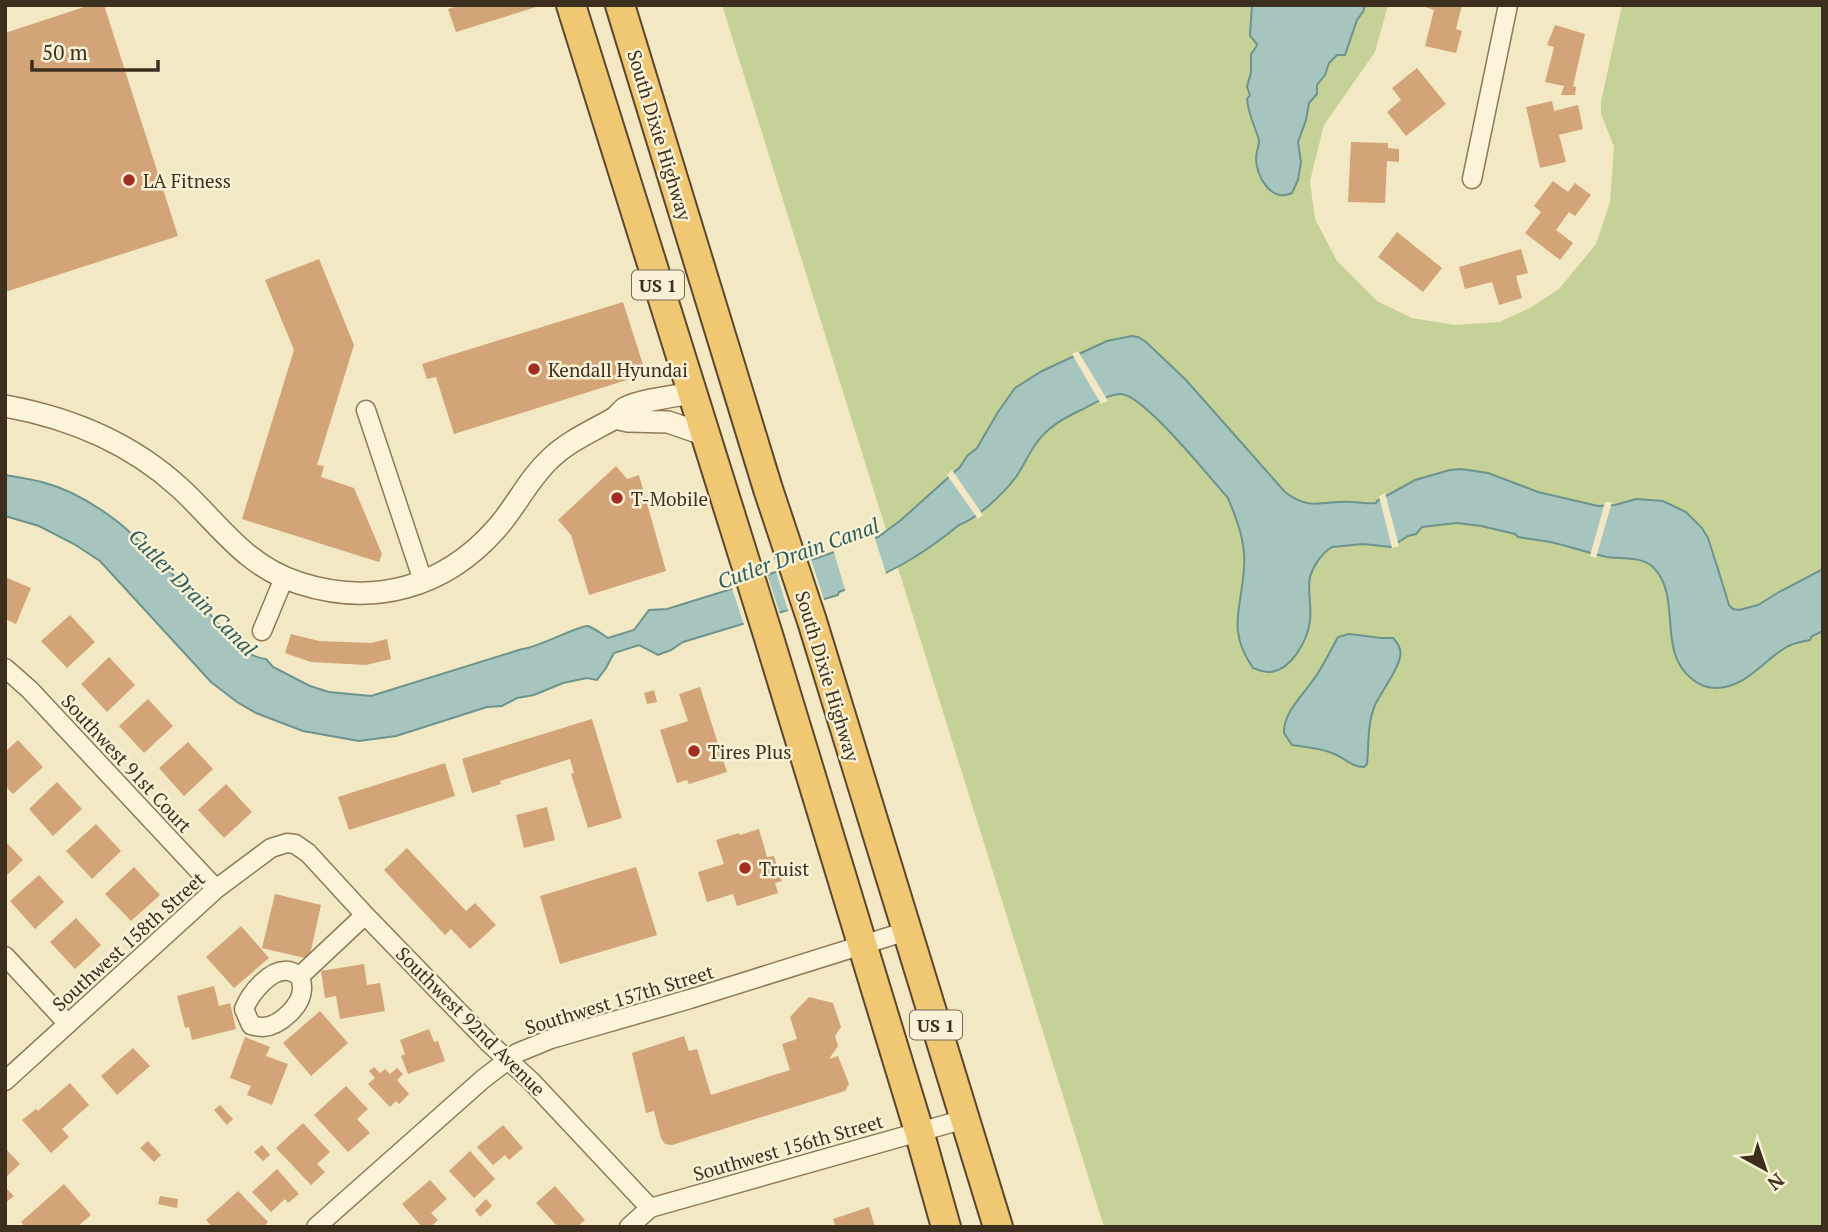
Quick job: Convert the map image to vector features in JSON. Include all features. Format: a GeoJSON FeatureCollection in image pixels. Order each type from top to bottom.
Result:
{"type":"FeatureCollection","features":[{"type":"Feature","properties":{"kind":"highway","name":"US 1"},"geometry":{"type":"LineString","coordinates":[[572,5],[769,638],[946,1227]]}},
{"type":"Feature","properties":{"kind":"highway","name":"South Dixie Highway"},"geometry":{"type":"LineString","coordinates":[[620,5],[998,1227]]}},
{"type":"Feature","properties":{"kind":"highway"},"geometry":{"type":"LineString","coordinates":[[692,393],[709,397],[725,408],[753,436]]}},
{"type":"Feature","properties":{"kind":"street"},"geometry":{"type":"LineString","coordinates":[[1472,179],[1508,5]]}},
{"type":"Feature","properties":{"kind":"street"},"geometry":{"type":"LineString","coordinates":[[5,406],[33,411],[76,425],[136,454],[183,490],[248,556],[284,578],[304,585],[351,594],[368,594],[414,586],[455,565],[487,539],[528,483],[553,456],[615,418],[626,408],[692,393]]}},
{"type":"Feature","properties":{"kind":"street"},"geometry":{"type":"LineString","coordinates":[[366,410],[423,582]]}},
{"type":"Feature","properties":{"kind":"street"},"geometry":{"type":"LineString","coordinates":[[615,418],[668,422],[706,435]]}},
{"type":"Feature","properties":{"kind":"street"},"geometry":{"type":"LineString","coordinates":[[262,631],[284,578]]}},
{"type":"Feature","properties":{"kind":"street","name":"Southwest 91st Court"},"geometry":{"type":"LineString","coordinates":[[5,668],[30,690],[216,889]]}},
{"type":"Feature","properties":{"kind":"street","name":"Southwest 158th Street"},"geometry":{"type":"LineString","coordinates":[[5,1081],[216,889],[263,853],[287,843]]}},
{"type":"Feature","properties":{"kind":"street","name":"Southwest 92nd Avenue"},"geometry":{"type":"LineString","coordinates":[[287,843],[295,844],[309,853],[365,915],[507,1060],[531,1081],[650,1208]]}},
{"type":"Feature","properties":{"kind":"street"},"geometry":{"type":"LineString","coordinates":[[300,976],[365,915]]}},
{"type":"Feature","properties":{"kind":"street","name":"Southwest 157th Street"},"geometry":{"type":"LineString","coordinates":[[316,1227],[517,1053],[551,1039],[834,956],[907,931]]}},
{"type":"Feature","properties":{"kind":"street"},"geometry":{"type":"LineString","coordinates":[[5,956],[68,1024]]}},
{"type":"Feature","properties":{"kind":"street","name":"Southwest 156th Street"},"geometry":{"type":"LineString","coordinates":[[629,1227],[650,1208],[965,1119]]}},
{"type":"Feature","properties":{"kind":"green space"},"geometry":{"type":"Polygon","coordinates":[[[722,5],[1388,5],[1375,52],[1324,125],[1310,181],[1315,219],[1337,261],[1377,301],[1412,318],[1455,325],[1499,322],[1530,308],[1559,289],[1596,244],[1610,202],[1614,147],[1601,114],[1601,102],[1622,5],[1823,5],[1823,1227],[1104,1227],[722,5]]]}},
{"type":"Feature","properties":{"kind":"water"},"geometry":{"type":"Polygon","coordinates":[[[1252,5],[1365,5],[1345,55],[1337,55],[1329,63],[1325,75],[1317,85],[1317,94],[1309,103],[1298,142],[1301,162],[1298,180],[1292,193],[1284,195],[1271,191],[1266,186],[1257,165],[1259,140],[1247,99],[1250,95],[1247,87],[1251,72],[1251,54],[1257,44],[1250,36],[1252,5]]]}},
{"type":"Feature","properties":{"kind":"water"},"geometry":{"type":"Polygon","coordinates":[[[1131,336],[1146,342],[1186,380],[1285,492],[1302,502],[1376,503],[1415,480],[1461,469],[1488,473],[1538,492],[1598,506],[1636,499],[1663,501],[1686,512],[1702,528],[1708,538],[1729,605],[1733,609],[1758,605],[1823,569],[1823,631],[1812,636],[1810,640],[1788,646],[1737,683],[1727,687],[1707,687],[1695,681],[1681,667],[1672,639],[1667,593],[1662,579],[1648,563],[1607,557],[1481,526],[1457,523],[1422,527],[1416,534],[1391,547],[1363,544],[1332,547],[1318,560],[1310,577],[1309,628],[1297,653],[1277,670],[1269,672],[1253,668],[1240,642],[1238,630],[1244,549],[1228,498],[1160,422],[1145,408],[1121,394],[1101,400],[1068,416],[1050,429],[1039,439],[1011,483],[974,517],[902,565],[839,592],[838,595],[683,642],[658,655],[639,645],[614,653],[597,680],[587,678],[563,683],[534,695],[517,698],[502,706],[487,707],[396,736],[359,741],[303,731],[256,713],[237,702],[211,682],[100,561],[39,526],[5,516],[5,475],[42,482],[72,493],[130,532],[245,650],[266,659],[273,667],[310,686],[329,692],[371,696],[529,648],[584,626],[608,638],[634,630],[649,610],[667,609],[725,591],[878,537],[960,467],[967,456],[977,448],[1015,388],[1042,371],[1107,341],[1131,336]]]}},
{"type":"Feature","properties":{"kind":"water"},"geometry":{"type":"Polygon","coordinates":[[[1349,634],[1393,638],[1400,651],[1396,668],[1372,712],[1367,764],[1364,767],[1327,751],[1292,745],[1284,733],[1291,710],[1316,676],[1338,637],[1349,634]]]}},
{"type":"Feature","properties":{"kind":"pier"},"geometry":{"type":"Polygon","coordinates":[[[1078,351],[1108,401],[1101,404],[1072,354],[1078,351]]]}},
{"type":"Feature","properties":{"kind":"pier"},"geometry":{"type":"Polygon","coordinates":[[[952,470],[983,515],[978,519],[947,475],[952,470]]]}},
{"type":"Feature","properties":{"kind":"pier"},"geometry":{"type":"Polygon","coordinates":[[[1385,493],[1399,546],[1392,548],[1379,496],[1385,493]]]}},
{"type":"Feature","properties":{"kind":"pier"},"geometry":{"type":"Polygon","coordinates":[[[1605,502],[1612,502],[1596,558],[1590,556],[1605,502]]]}},
{"type":"Feature","properties":{"kind":"pier"},"geometry":{"type":"Polygon","coordinates":[[[874,535],[887,577],[846,593],[833,549],[874,535]]]}},
{"type":"Feature","properties":{"kind":"pier"},"geometry":{"type":"Polygon","coordinates":[[[810,556],[825,603],[789,614],[775,568],[810,556]]]}},
{"type":"Feature","properties":{"kind":"pier"},"geometry":{"type":"Polygon","coordinates":[[[766,571],[781,617],[745,628],[731,585],[766,571]]]}},
{"type":"Feature","properties":{"kind":"building"},"geometry":{"type":"Polygon","coordinates":[[[90,5],[104,5],[178,236],[5,292],[5,33],[90,5]]]}},
{"type":"Feature","properties":{"kind":"building"},"geometry":{"type":"Polygon","coordinates":[[[460,5],[536,7],[456,32],[448,9],[460,5]]]}},
{"type":"Feature","properties":{"kind":"building"},"geometry":{"type":"Polygon","coordinates":[[[1420,5],[1462,5],[1456,29],[1462,31],[1456,53],[1425,46],[1434,10],[1420,5]]]}},
{"type":"Feature","properties":{"kind":"building"},"geometry":{"type":"Polygon","coordinates":[[[1555,25],[1585,34],[1573,86],[1576,87],[1575,95],[1561,95],[1564,86],[1545,82],[1554,47],[1547,45],[1555,25]]]}},
{"type":"Feature","properties":{"kind":"building"},"geometry":{"type":"Polygon","coordinates":[[[1417,68],[1446,104],[1406,136],[1387,112],[1401,100],[1392,88],[1417,68]]]}},
{"type":"Feature","properties":{"kind":"building"},"geometry":{"type":"Polygon","coordinates":[[[1552,101],[1554,111],[1578,105],[1583,129],[1559,135],[1566,162],[1540,168],[1526,107],[1552,101]]]}},
{"type":"Feature","properties":{"kind":"building"},"geometry":{"type":"Polygon","coordinates":[[[1351,142],[1388,143],[1388,148],[1399,149],[1399,162],[1387,161],[1385,203],[1348,202],[1351,142]]]}},
{"type":"Feature","properties":{"kind":"building"},"geometry":{"type":"Polygon","coordinates":[[[1553,181],[1568,192],[1575,183],[1591,195],[1575,216],[1569,212],[1556,230],[1573,243],[1560,260],[1525,233],[1541,212],[1534,206],[1553,181]]]}},
{"type":"Feature","properties":{"kind":"building"},"geometry":{"type":"Polygon","coordinates":[[[1397,232],[1442,268],[1423,292],[1378,257],[1397,232]]]}},
{"type":"Feature","properties":{"kind":"building"},"geometry":{"type":"Polygon","coordinates":[[[1521,249],[1528,273],[1516,276],[1522,298],[1499,305],[1492,282],[1465,289],[1459,267],[1521,249]]]}},
{"type":"Feature","properties":{"kind":"building"},"geometry":{"type":"Polygon","coordinates":[[[319,259],[354,345],[317,465],[324,466],[321,477],[354,488],[382,554],[379,562],[242,519],[294,350],[265,280],[319,259]]]}},
{"type":"Feature","properties":{"kind":"building","name":"Kendall Hyundai"},"geometry":{"type":"Polygon","coordinates":[[[623,302],[646,374],[454,434],[436,377],[427,379],[422,364],[623,302]]]}},
{"type":"Feature","properties":{"kind":"building"},"geometry":{"type":"Polygon","coordinates":[[[616,466],[627,479],[639,475],[666,571],[589,595],[571,535],[558,520],[616,466]]]}},
{"type":"Feature","properties":{"kind":"building"},"geometry":{"type":"Polygon","coordinates":[[[5,577],[31,588],[16,624],[5,619],[5,577]]]}},
{"type":"Feature","properties":{"kind":"building"},"geometry":{"type":"Polygon","coordinates":[[[70,615],[95,642],[67,668],[41,641],[70,615]]]}},
{"type":"Feature","properties":{"kind":"building"},"geometry":{"type":"Polygon","coordinates":[[[291,634],[319,641],[371,643],[387,639],[391,659],[366,665],[311,662],[285,653],[291,634]]]}},
{"type":"Feature","properties":{"kind":"building"},"geometry":{"type":"Polygon","coordinates":[[[109,657],[135,685],[107,712],[81,684],[109,657]]]}},
{"type":"Feature","properties":{"kind":"building","name":"Tires Plus"},"geometry":{"type":"Polygon","coordinates":[[[700,687],[727,772],[689,784],[687,780],[677,783],[660,730],[688,721],[679,694],[700,687]]]}},
{"type":"Feature","properties":{"kind":"building"},"geometry":{"type":"Polygon","coordinates":[[[654,690],[657,702],[647,704],[644,693],[654,690]]]}},
{"type":"Feature","properties":{"kind":"building"},"geometry":{"type":"Polygon","coordinates":[[[148,699],[173,726],[144,753],[119,726],[148,699]]]}},
{"type":"Feature","properties":{"kind":"building"},"geometry":{"type":"Polygon","coordinates":[[[592,719],[622,818],[588,828],[571,774],[574,773],[570,759],[500,781],[501,784],[472,793],[462,759],[592,719]]]}},
{"type":"Feature","properties":{"kind":"building"},"geometry":{"type":"Polygon","coordinates":[[[18,740],[43,767],[13,794],[5,786],[5,752],[18,740]]]}},
{"type":"Feature","properties":{"kind":"building"},"geometry":{"type":"Polygon","coordinates":[[[188,742],[213,769],[184,796],[159,768],[188,742]]]}},
{"type":"Feature","properties":{"kind":"building"},"geometry":{"type":"Polygon","coordinates":[[[445,763],[455,796],[349,830],[338,797],[445,763]]]}},
{"type":"Feature","properties":{"kind":"building"},"geometry":{"type":"Polygon","coordinates":[[[57,782],[82,809],[53,836],[29,809],[57,782]]]}},
{"type":"Feature","properties":{"kind":"building"},"geometry":{"type":"Polygon","coordinates":[[[226,784],[252,812],[224,838],[198,810],[226,784]]]}},
{"type":"Feature","properties":{"kind":"building"},"geometry":{"type":"Polygon","coordinates":[[[547,807],[555,840],[524,848],[516,815],[547,807]]]}},
{"type":"Feature","properties":{"kind":"building"},"geometry":{"type":"Polygon","coordinates":[[[96,824],[121,851],[92,879],[66,851],[96,824]]]}},
{"type":"Feature","properties":{"kind":"building","name":"Truist"},"geometry":{"type":"Polygon","coordinates":[[[759,829],[767,857],[774,856],[782,881],[775,883],[778,893],[737,906],[733,894],[707,902],[698,872],[724,864],[716,840],[759,829]]]}},
{"type":"Feature","properties":{"kind":"building"},"geometry":{"type":"Polygon","coordinates":[[[5,841],[23,860],[5,877],[5,841]]]}},
{"type":"Feature","properties":{"kind":"building"},"geometry":{"type":"Polygon","coordinates":[[[407,848],[466,911],[475,903],[496,925],[470,949],[451,929],[445,935],[384,870],[407,848]]]}},
{"type":"Feature","properties":{"kind":"building"},"geometry":{"type":"Polygon","coordinates":[[[134,867],[160,895],[131,921],[105,894],[134,867]]]}},
{"type":"Feature","properties":{"kind":"building"},"geometry":{"type":"Polygon","coordinates":[[[636,867],[657,935],[560,964],[540,896],[636,867]]]}},
{"type":"Feature","properties":{"kind":"building"},"geometry":{"type":"Polygon","coordinates":[[[39,875],[64,902],[35,929],[10,901],[39,875]]]}},
{"type":"Feature","properties":{"kind":"building"},"geometry":{"type":"Polygon","coordinates":[[[275,894],[321,905],[309,959],[262,948],[275,894]]]}},
{"type":"Feature","properties":{"kind":"building"},"geometry":{"type":"Polygon","coordinates":[[[76,918],[101,945],[75,969],[50,942],[76,918]]]}},
{"type":"Feature","properties":{"kind":"building"},"geometry":{"type":"Polygon","coordinates":[[[241,926],[269,958],[234,988],[206,957],[241,926]]]}},
{"type":"Feature","properties":{"kind":"building"},"geometry":{"type":"Polygon","coordinates":[[[364,964],[367,985],[380,983],[385,1011],[340,1019],[336,996],[325,998],[321,971],[364,964]]]}},
{"type":"Feature","properties":{"kind":"building"},"geometry":{"type":"Polygon","coordinates":[[[214,986],[219,1006],[230,1003],[236,1029],[192,1040],[189,1027],[185,1028],[177,996],[214,986]]]}},
{"type":"Feature","properties":{"kind":"building"},"geometry":{"type":"Polygon","coordinates":[[[809,997],[833,1003],[841,1027],[835,1036],[838,1046],[829,1059],[838,1056],[849,1084],[845,1091],[672,1145],[665,1144],[654,1111],[646,1113],[632,1053],[684,1036],[689,1051],[697,1049],[711,1095],[790,1070],[782,1044],[797,1039],[790,1017],[809,997]]]}},
{"type":"Feature","properties":{"kind":"building"},"geometry":{"type":"Polygon","coordinates":[[[320,1011],[348,1043],[311,1076],[283,1043],[320,1011]]]}},
{"type":"Feature","properties":{"kind":"building"},"geometry":{"type":"Polygon","coordinates":[[[429,1029],[434,1042],[438,1041],[445,1061],[408,1074],[401,1056],[405,1054],[400,1040],[429,1029]]]}},
{"type":"Feature","properties":{"kind":"building"},"geometry":{"type":"Polygon","coordinates":[[[245,1037],[270,1047],[266,1056],[288,1064],[272,1105],[247,1095],[251,1086],[230,1078],[245,1037]]]}},
{"type":"Feature","properties":{"kind":"building"},"geometry":{"type":"Polygon","coordinates":[[[133,1048],[150,1066],[117,1095],[101,1076],[133,1048]]]}},
{"type":"Feature","properties":{"kind":"building"},"geometry":{"type":"Polygon","coordinates":[[[374,1067],[380,1073],[385,1069],[390,1074],[397,1068],[403,1074],[397,1080],[409,1094],[399,1104],[396,1101],[390,1107],[368,1084],[375,1078],[369,1071],[374,1067]]]}},
{"type":"Feature","properties":{"kind":"building"},"geometry":{"type":"Polygon","coordinates":[[[70,1083],[89,1105],[62,1129],[69,1137],[51,1153],[22,1120],[36,1109],[38,1111],[70,1083]]]}},
{"type":"Feature","properties":{"kind":"building"},"geometry":{"type":"Polygon","coordinates":[[[346,1086],[368,1109],[357,1119],[370,1133],[348,1152],[314,1115],[346,1086]]]}},
{"type":"Feature","properties":{"kind":"building"},"geometry":{"type":"Polygon","coordinates":[[[220,1105],[233,1119],[227,1125],[214,1110],[220,1105]]]}},
{"type":"Feature","properties":{"kind":"building"},"geometry":{"type":"Polygon","coordinates":[[[303,1123],[330,1152],[317,1164],[325,1172],[311,1185],[276,1148],[303,1123]]]}},
{"type":"Feature","properties":{"kind":"building"},"geometry":{"type":"Polygon","coordinates":[[[503,1125],[523,1148],[509,1160],[505,1155],[493,1165],[477,1147],[503,1125]]]}},
{"type":"Feature","properties":{"kind":"building"},"geometry":{"type":"Polygon","coordinates":[[[148,1141],[161,1155],[154,1162],[140,1148],[148,1141]]]}},
{"type":"Feature","properties":{"kind":"building"},"geometry":{"type":"Polygon","coordinates":[[[262,1145],[270,1155],[263,1161],[254,1152],[262,1145]]]}},
{"type":"Feature","properties":{"kind":"building"},"geometry":{"type":"Polygon","coordinates":[[[5,1148],[20,1164],[5,1178],[5,1148]]]}},
{"type":"Feature","properties":{"kind":"building"},"geometry":{"type":"Polygon","coordinates":[[[470,1151],[495,1179],[474,1198],[449,1171],[470,1151]]]}},
{"type":"Feature","properties":{"kind":"building"},"geometry":{"type":"Polygon","coordinates":[[[277,1169],[299,1194],[288,1203],[285,1199],[271,1212],[252,1192],[277,1169]]]}},
{"type":"Feature","properties":{"kind":"building"},"geometry":{"type":"Polygon","coordinates":[[[430,1180],[447,1199],[431,1213],[438,1220],[430,1227],[422,1227],[402,1204],[430,1180]]]}},
{"type":"Feature","properties":{"kind":"building"},"geometry":{"type":"Polygon","coordinates":[[[64,1184],[91,1215],[77,1227],[25,1227],[21,1222],[64,1184]]]}},
{"type":"Feature","properties":{"kind":"building"},"geometry":{"type":"Polygon","coordinates":[[[555,1186],[585,1220],[577,1227],[558,1227],[536,1203],[555,1186]]]}},
{"type":"Feature","properties":{"kind":"building"},"geometry":{"type":"Polygon","coordinates":[[[5,1187],[14,1196],[5,1203],[5,1187]]]}},
{"type":"Feature","properties":{"kind":"building"},"geometry":{"type":"Polygon","coordinates":[[[238,1191],[268,1222],[263,1227],[212,1227],[206,1220],[238,1191]]]}},
{"type":"Feature","properties":{"kind":"building"},"geometry":{"type":"Polygon","coordinates":[[[160,1196],[178,1199],[177,1208],[158,1204],[160,1196]]]}},
{"type":"Feature","properties":{"kind":"building"},"geometry":{"type":"Polygon","coordinates":[[[486,1199],[492,1206],[480,1217],[475,1210],[486,1199]]]}},
{"type":"Feature","properties":{"kind":"building"},"geometry":{"type":"Polygon","coordinates":[[[869,1207],[875,1227],[836,1227],[833,1219],[869,1207]]]}},
{"type":"Feature","properties":{"kind":"place","name":"LA Fitness"},"geometry":{"type":"Point","coordinates":[129,180]}},
{"type":"Feature","properties":{"kind":"place","name":"Kendall Hyundai"},"geometry":{"type":"Point","coordinates":[534,369]}},
{"type":"Feature","properties":{"kind":"place","name":"T-Mobile"},"geometry":{"type":"Point","coordinates":[617,498]}},
{"type":"Feature","properties":{"kind":"place","name":"Tires Plus"},"geometry":{"type":"Point","coordinates":[694,751]}},
{"type":"Feature","properties":{"kind":"place","name":"Truist"},"geometry":{"type":"Point","coordinates":[745,868]}},
{"type":"Feature","properties":{"kind":"water label","name":"Cutler Drain Canal"},"geometry":{"type":"Point","coordinates":[798,553]}},
{"type":"Feature","properties":{"kind":"water label","name":"Cutler Drain Canal"},"geometry":{"type":"Point","coordinates":[193,592]}}]}
